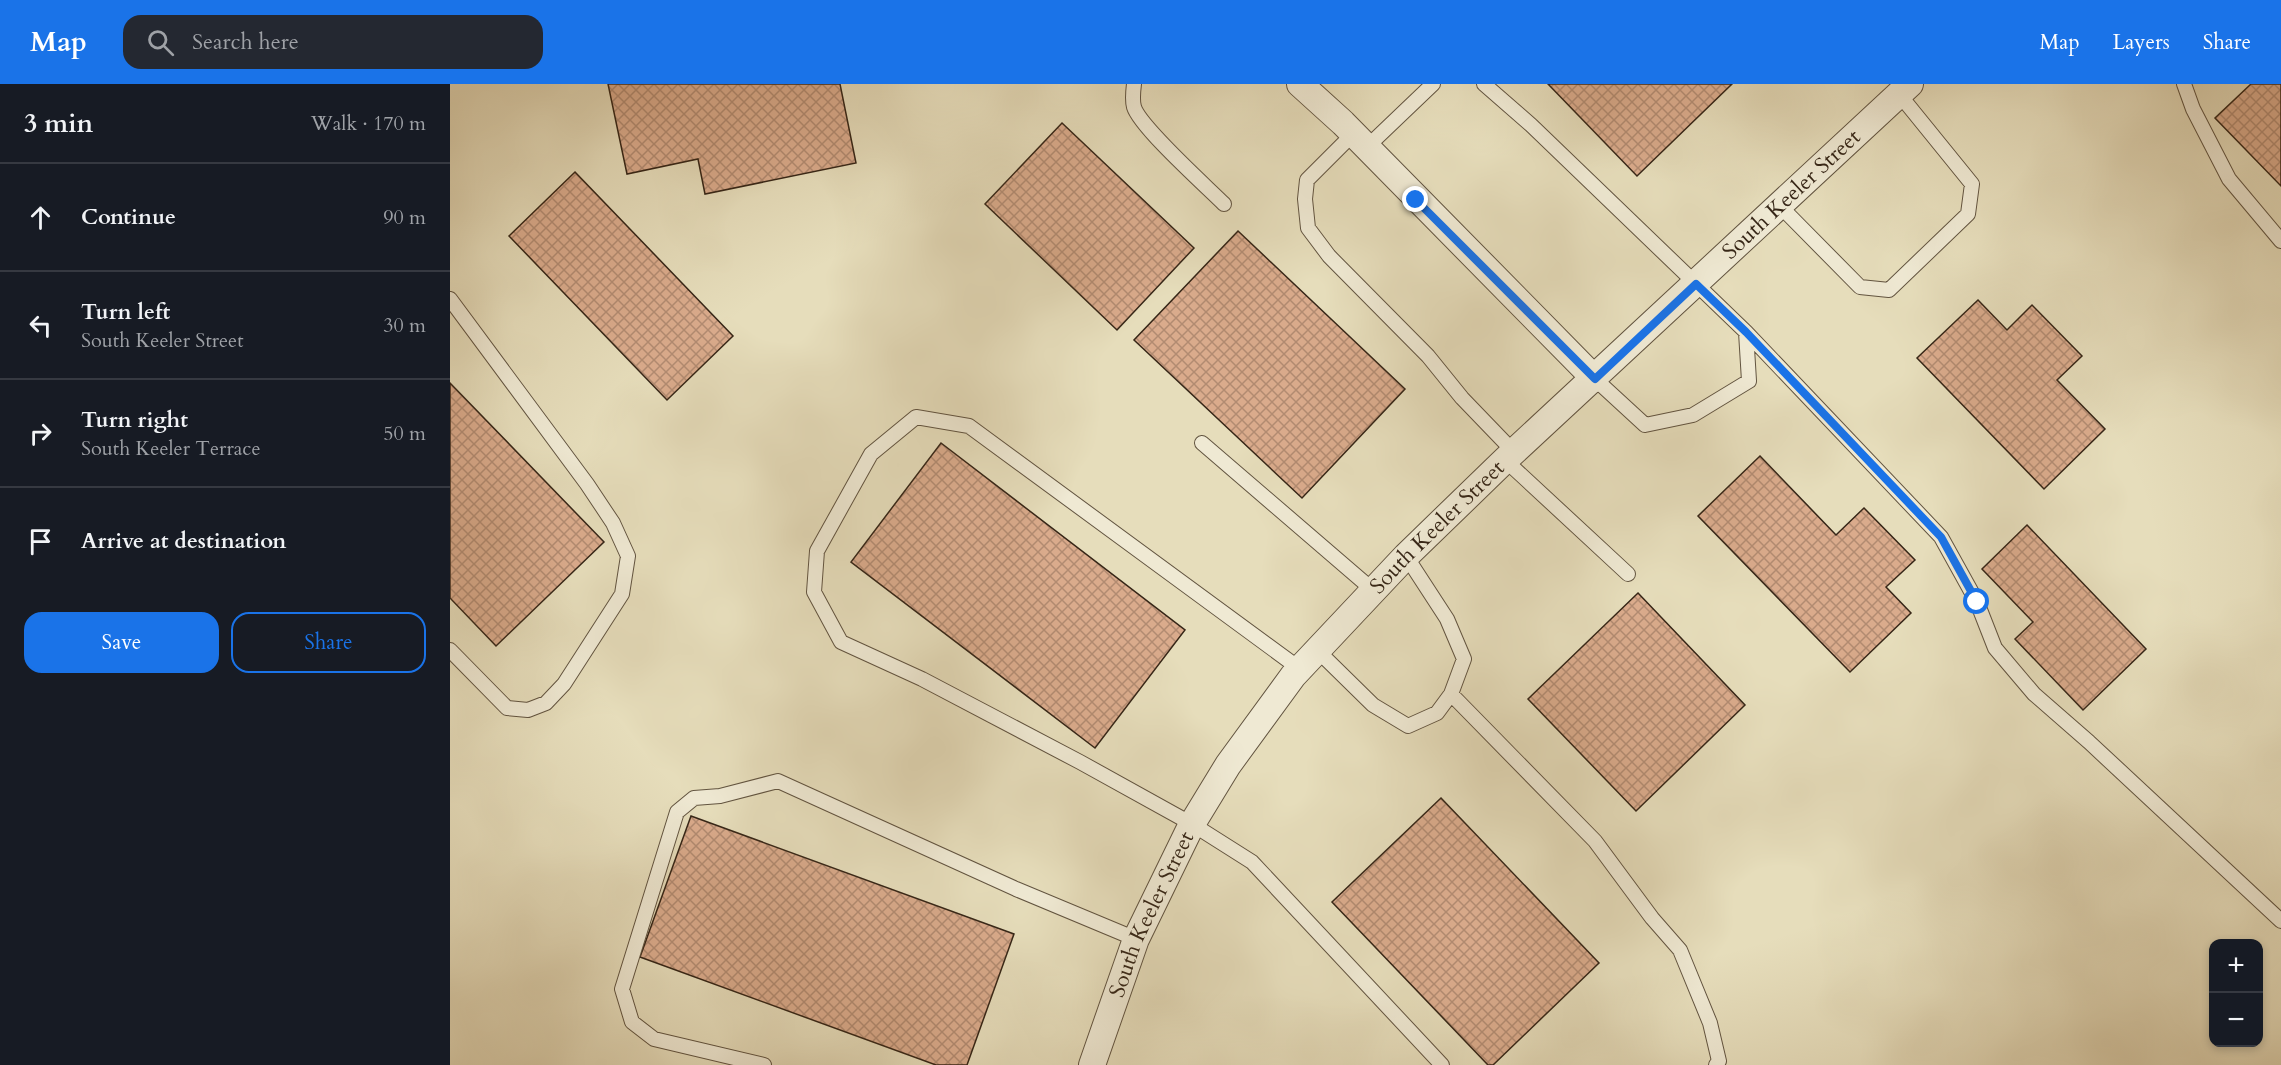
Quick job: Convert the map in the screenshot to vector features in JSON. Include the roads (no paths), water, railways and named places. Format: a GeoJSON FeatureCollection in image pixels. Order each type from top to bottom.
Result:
{"type":"FeatureCollection","features":[{"type":"Feature","properties":{"kind":"street"},"geometry":{"type":"LineString","coordinates":[[1300,84],[1360,141],[1595,379]]}},
{"type":"Feature","properties":{"kind":"street","name":"South Keeler Street"},"geometry":{"type":"LineString","coordinates":[[1092,1065],[1136,939],[1192,824],[1228,765],[1300,669],[1406,556],[1510,456],[1905,89]]}},
{"type":"Feature","properties":{"kind":"lane"},"geometry":{"type":"LineString","coordinates":[[1134,84],[1134,107],[1138,116],[1149,130],[1224,204]]}},
{"type":"Feature","properties":{"kind":"lane"},"geometry":{"type":"LineString","coordinates":[[1433,84],[1308,180],[1305,200],[1308,228],[1329,256],[1428,356],[1510,456],[1628,574]]}},
{"type":"Feature","properties":{"kind":"lane"},"geometry":{"type":"LineString","coordinates":[[1484,84],[1531,125],[1746,332],[1941,537],[1977,602],[1995,648],[2034,694],[2090,742],[2281,921]]}},
{"type":"Feature","properties":{"kind":"lane"},"geometry":{"type":"LineString","coordinates":[[2184,84],[2193,109],[2229,178],[2281,241]]}},
{"type":"Feature","properties":{"kind":"lane"},"geometry":{"type":"LineString","coordinates":[[1780,206],[1860,287],[1889,290],[1968,214],[1972,184],[1905,89]]}},
{"type":"Feature","properties":{"kind":"lane"},"geometry":{"type":"LineString","coordinates":[[450,299],[587,484],[613,523],[628,556],[622,594],[564,684],[546,703],[528,710],[507,708],[450,650]]}},
{"type":"Feature","properties":{"kind":"lane"},"geometry":{"type":"LineString","coordinates":[[1595,379],[1645,425],[1693,415],[1749,381],[1746,332]]}},
{"type":"Feature","properties":{"kind":"lane"},"geometry":{"type":"LineString","coordinates":[[1300,669],[969,426],[916,417],[871,454],[817,551],[814,592],[841,642],[922,679],[1192,824],[1252,862],[1442,1065]]}},
{"type":"Feature","properties":{"kind":"lane"},"geometry":{"type":"LineString","coordinates":[[1202,443],[1374,591]]}},
{"type":"Feature","properties":{"kind":"lane"},"geometry":{"type":"LineString","coordinates":[[1318,651],[1372,705],[1408,726],[1437,713],[1451,694],[1464,659],[1448,619],[1406,556]]}},
{"type":"Feature","properties":{"kind":"lane"},"geometry":{"type":"LineString","coordinates":[[1451,694],[1596,841],[1652,918],[1680,950],[1710,1023],[1719,1061],[1716,1065]]}},
{"type":"Feature","properties":{"kind":"lane"},"geometry":{"type":"LineString","coordinates":[[764,1065],[654,1038],[632,1022],[622,989],[677,812],[694,798],[720,796],[778,781],[1016,889],[1136,939]]}}]}
